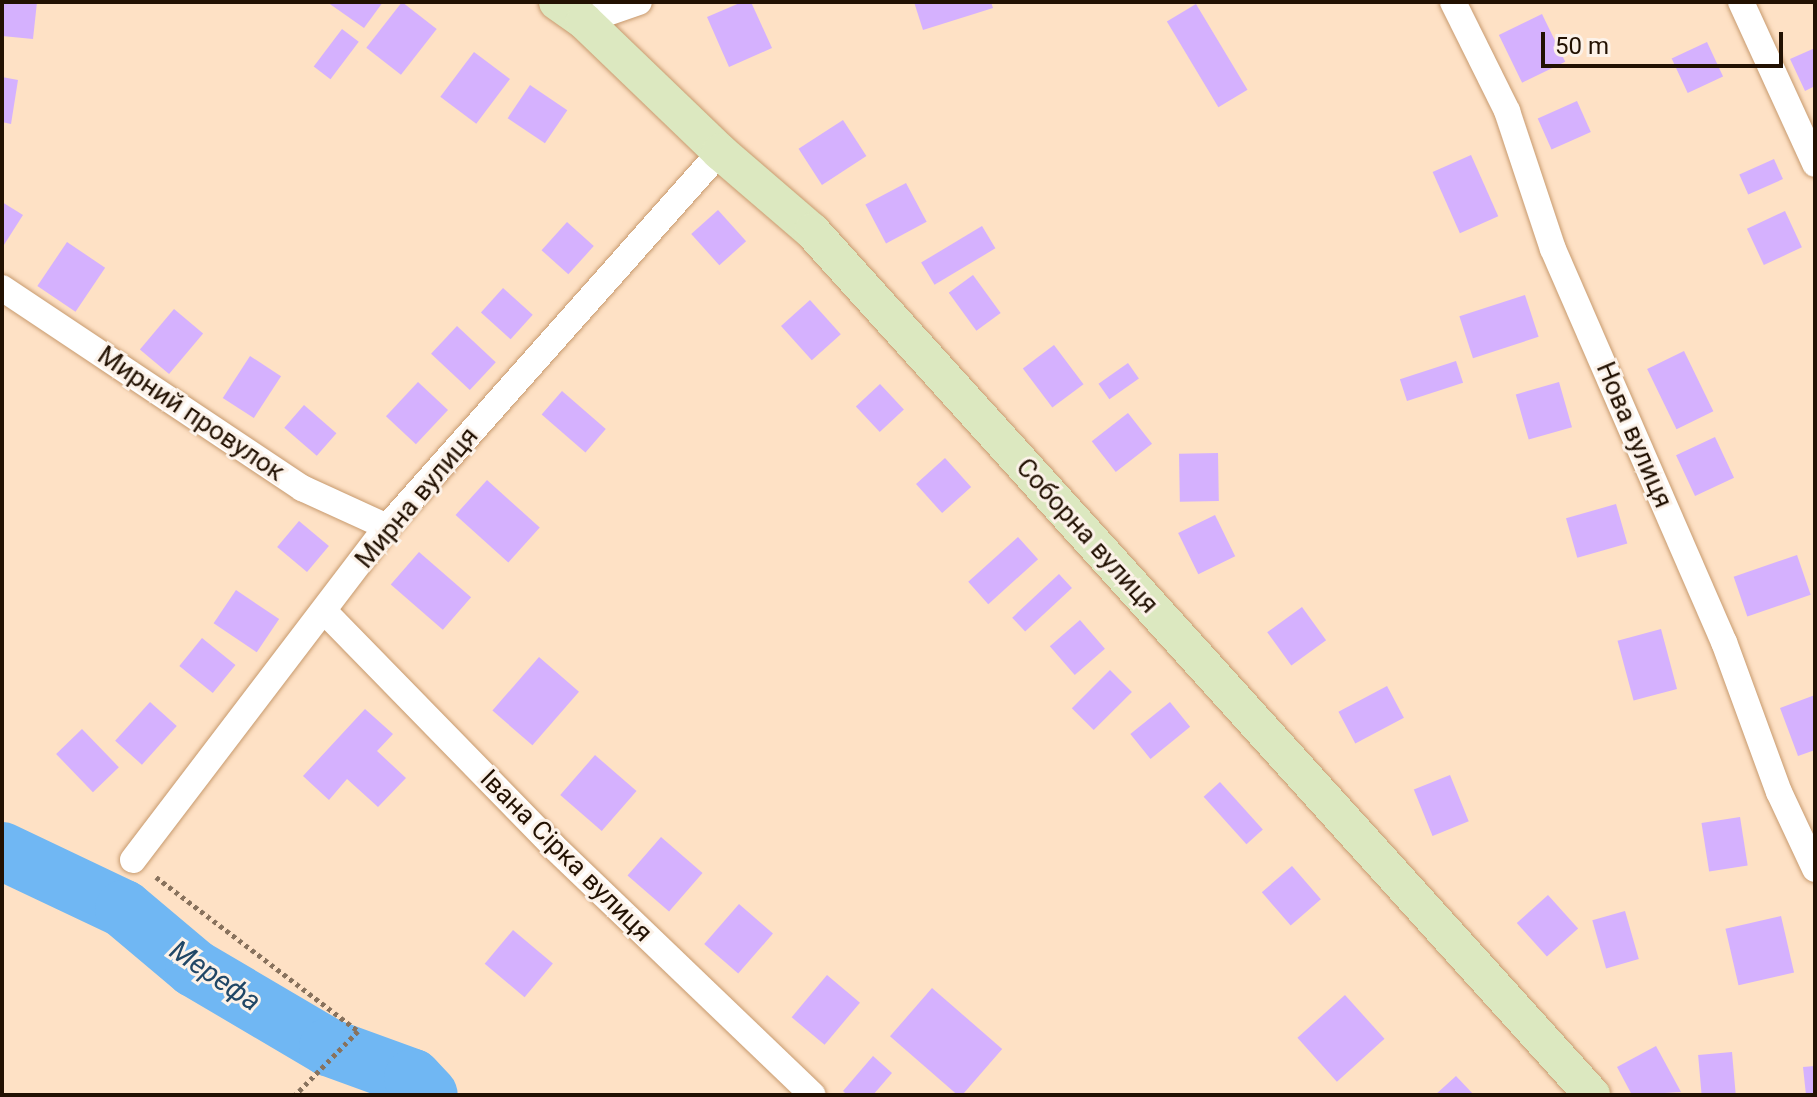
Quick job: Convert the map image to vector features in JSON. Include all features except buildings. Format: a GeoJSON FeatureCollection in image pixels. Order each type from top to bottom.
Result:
{"type":"FeatureCollection","features":[{"type":"Feature","properties":{"kind":"street"},"geometry":{"type":"LineString","coordinates":[[570,11],[639,2]]}},
{"type":"Feature","properties":{"kind":"street","name":"Нова вулиця"},"geometry":{"type":"LineString","coordinates":[[1453,2],[1507,111],[1553,249],[1724,642],[1779,792],[1815,869]]}},
{"type":"Feature","properties":{"kind":"street"},"geometry":{"type":"LineString","coordinates":[[1741,2],[1815,164]]}},
{"type":"Feature","properties":{"kind":"street","name":"Соборна вулиця"},"geometry":{"type":"LineString","coordinates":[[570,11],[720,152],[812,231],[1592,1095]]}},
{"type":"Feature","properties":{"kind":"street","name":"Мирна вулиця"},"geometry":{"type":"LineString","coordinates":[[133,860],[387,527],[720,152]]}},
{"type":"Feature","properties":{"kind":"street","name":"Мирний провулок"},"geometry":{"type":"LineString","coordinates":[[2,288],[302,488],[387,527]]}},
{"type":"Feature","properties":{"kind":"street","name":"Івана Сірка вулиця"},"geometry":{"type":"LineString","coordinates":[[324,611],[552,845],[813,1095]]}},
{"type":"Feature","properties":{"kind":"path"},"geometry":{"type":"LineString","coordinates":[[133,860],[358,1031],[295,1095]]}},
{"type":"Feature","properties":{"kind":"waterway","name":"Мерефа"},"geometry":{"type":"LineString","coordinates":[[2,851],[124,909],[194,968],[328,1047],[413,1078],[429,1095]]}}]}
